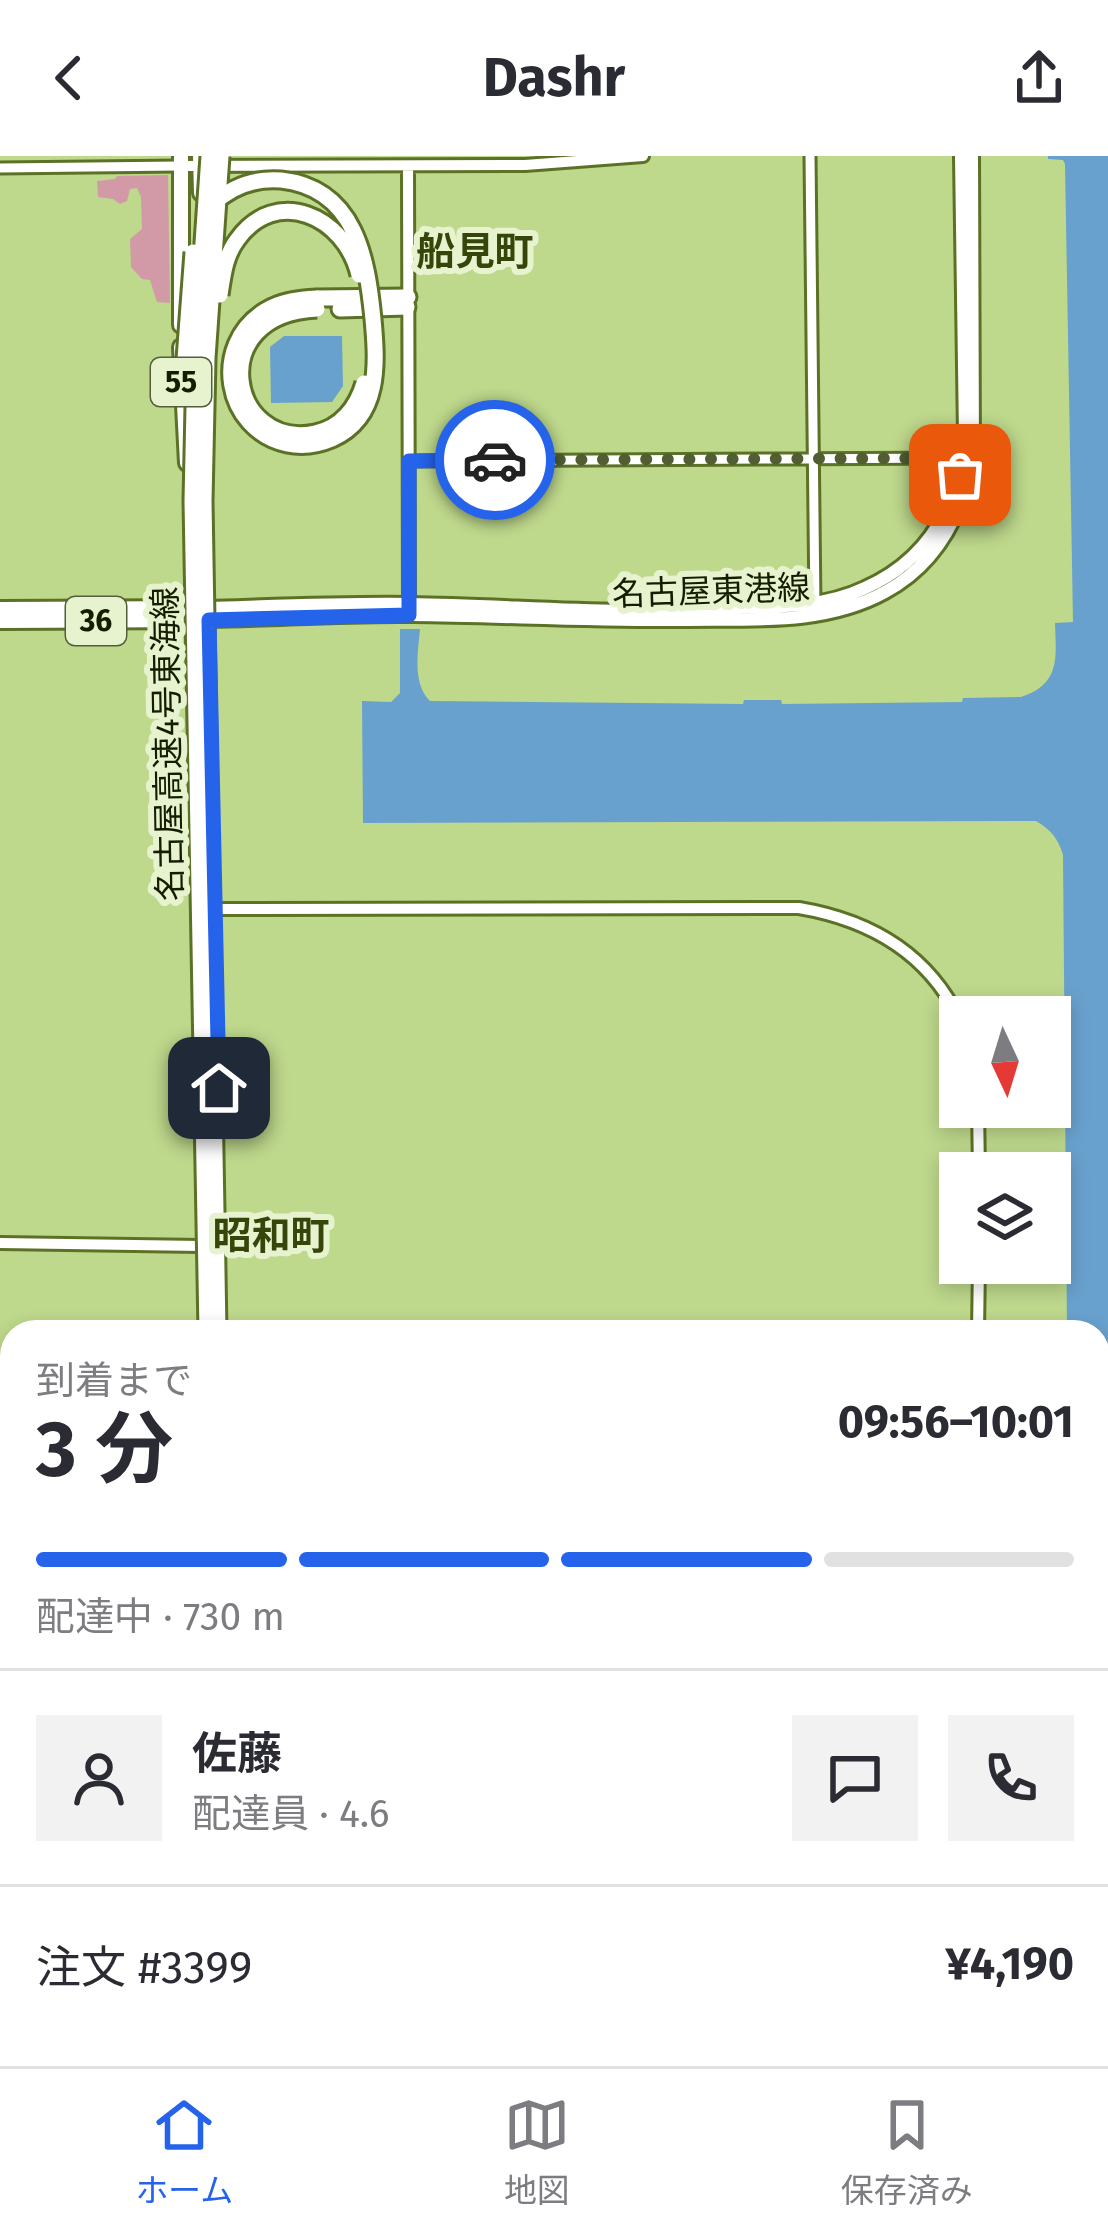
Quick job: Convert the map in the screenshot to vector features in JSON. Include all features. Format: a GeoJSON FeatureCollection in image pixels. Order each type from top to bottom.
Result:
{"type":"FeatureCollection","features":[{"type":"Feature","properties":{"kind":"highway","name":"名古屋高速4号東海線"},"geometry":{"type":"LineString","coordinates":[[221,156],[208,338],[204,501],[221,1320]]}},
{"type":"Feature","properties":{"kind":"highway","name":"名古屋高速4号東海線"},"geometry":{"type":"LineString","coordinates":[[203,159],[194,399],[205,1320]]}},
{"type":"Feature","properties":{"kind":"highway"},"geometry":{"type":"LineString","coordinates":[[199,617],[183,475],[182,419],[191,264],[199,226],[211,207],[248,182],[290,182],[321,195],[339,210],[362,249],[370,287],[375,348],[373,390],[363,412],[347,430],[318,444],[290,445],[259,432],[241,412],[230,386],[231,358],[242,332],[262,313],[286,302],[325,306],[407,302]]}},
{"type":"Feature","properties":{"kind":"highway"},"geometry":{"type":"LineString","coordinates":[[204,501],[223,271],[234,243],[253,224],[286,212],[329,225],[353,256],[362,290],[367,360],[356,402],[340,422],[326,430],[285,433],[262,421],[241,383],[243,356],[254,334],[288,312],[325,306],[407,302]]}},
{"type":"Feature","properties":{"kind":"main road","name":"名古屋東港線"},"geometry":{"type":"LineString","coordinates":[[815,610],[870,586],[919,549],[936,530],[956,489],[965,436],[961,156]]}},
{"type":"Feature","properties":{"kind":"main road","name":"名古屋東港線"},"geometry":{"type":"LineString","coordinates":[[199,617],[409,609],[622,620],[815,610],[884,593],[915,572],[937,549],[953,525],[974,459],[972,156]]}},
{"type":"Feature","properties":{"kind":"main road","name":"55"},"geometry":{"type":"LineString","coordinates":[[180,161],[181,377],[215,909],[221,1320]]}},
{"type":"Feature","properties":{"kind":"main road","name":"36"},"geometry":{"type":"LineString","coordinates":[[0,609],[199,617]]}},
{"type":"Feature","properties":{"kind":"main road","name":"55"},"geometry":{"type":"LineString","coordinates":[[199,617],[196,909],[204,1320]]}},
{"type":"Feature","properties":{"kind":"main road","name":"36"},"geometry":{"type":"LineString","coordinates":[[0,621],[199,617]]}},
{"type":"Feature","properties":{"kind":"street"},"geometry":{"type":"LineString","coordinates":[[0,168],[203,159],[408,166],[643,156]]}},
{"type":"Feature","properties":{"kind":"street"},"geometry":{"type":"LineString","coordinates":[[810,156],[815,610]]}},
{"type":"Feature","properties":{"kind":"street"},"geometry":{"type":"LineString","coordinates":[[408,166],[409,609]]}},
{"type":"Feature","properties":{"kind":"street"},"geometry":{"type":"LineString","coordinates":[[409,461],[963,458]]}},
{"type":"Feature","properties":{"kind":"street"},"geometry":{"type":"LineString","coordinates":[[196,909],[799,908],[842,917],[885,935],[916,959],[944,996]]}},
{"type":"Feature","properties":{"kind":"street"},"geometry":{"type":"LineString","coordinates":[[0,1243],[201,1246]]}},
{"type":"Feature","properties":{"kind":"street"},"geometry":{"type":"LineString","coordinates":[[978,1320],[979,1284]]}},
{"type":"Feature","properties":{"kind":"shaded area"},"geometry":{"type":"Polygon","coordinates":[[[168,175],[170,303],[157,302],[150,280],[142,279],[131,267],[130,239],[142,229],[137,188],[130,189],[127,201],[120,204],[98,197],[97,181],[168,175]]]}},
{"type":"Feature","properties":{"kind":"water"},"geometry":{"type":"Polygon","coordinates":[[[1048,156],[1108,156],[1108,1320],[1067,1320],[1071,1152],[1065,1152],[1065,1128],[1071,1128],[1071,996],[1064,996],[1063,855],[1050,831],[1036,821],[363,823],[362,701],[391,702],[400,693],[400,629],[420,629],[418,677],[430,701],[962,702],[963,698],[1021,697],[1043,685],[1053,668],[1055,623],[1073,622],[1063,160],[1048,156]]]}},
{"type":"Feature","properties":{"kind":"water"},"geometry":{"type":"Polygon","coordinates":[[[284,336],[342,336],[343,386],[332,402],[271,403],[270,347],[284,336]]]}},
{"type":"Feature","properties":{"kind":"way so far"},"geometry":{"type":"LineString","coordinates":[[495,460],[963,458],[960,475]]}},
{"type":"Feature","properties":{"kind":"district","name":"船見町"},"geometry":{"type":"Point","coordinates":[475,251]}},
{"type":"Feature","properties":{"kind":"district","name":"昭和町"},"geometry":{"type":"Point","coordinates":[271,1235]}},
{"type":"Feature","properties":{"kind":"route"},"geometry":{"type":"LineString","coordinates":[[219,1088],[209,620],[409,615],[409,461],[495,460]]}}]}
